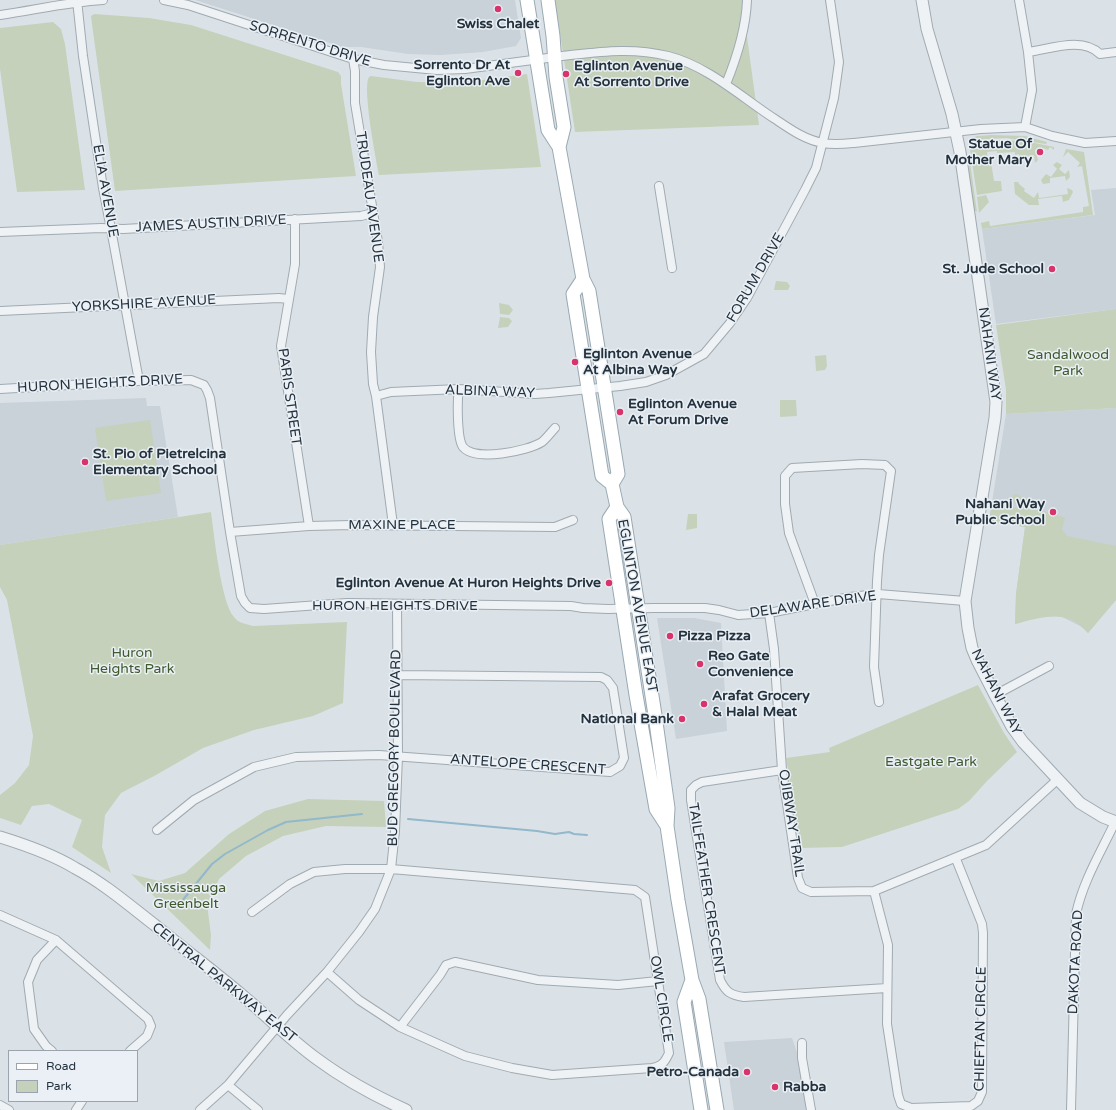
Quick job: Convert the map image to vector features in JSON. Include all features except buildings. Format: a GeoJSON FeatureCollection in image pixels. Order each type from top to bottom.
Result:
{"type":"FeatureCollection","features":[{"type":"Feature","properties":{"kind":"main road","name":"EGLINTON AVENUE EAST"},"geometry":{"type":"LineString","coordinates":[[527,0],[548,130],[559,147],[582,279],[589,291],[618,474],[612,484]]}},
{"type":"Feature","properties":{"kind":"main road","name":"EGLINTON AVENUE EAST"},"geometry":{"type":"LineString","coordinates":[[548,0],[553,36],[558,56],[556,76],[564,127],[559,147]]}},
{"type":"Feature","properties":{"kind":"main road","name":"EGLINTON AVENUE EAST"},"geometry":{"type":"LineString","coordinates":[[582,279],[573,294],[602,476],[612,484],[617,506],[624,517],[639,608],[668,808],[667,826],[692,980],[699,999],[717,1110]]}},
{"type":"Feature","properties":{"kind":"main road","name":"EGLINTON AVENUE EAST"},"geometry":{"type":"LineString","coordinates":[[617,506],[609,519],[656,809],[667,826]]}},
{"type":"Feature","properties":{"kind":"main road","name":"EGLINTON AVENUE EAST"},"geometry":{"type":"LineString","coordinates":[[692,980],[684,1002],[701,1110]]}},
{"type":"Feature","properties":{"kind":"street"},"geometry":{"type":"LineString","coordinates":[[0,15],[30,11],[78,1],[103,0]]}},
{"type":"Feature","properties":{"kind":"street","name":"SORRENTO DRIVE"},"geometry":{"type":"LineString","coordinates":[[164,0],[188,5],[353,59],[397,67],[437,70],[471,68],[558,56],[609,51],[634,50],[669,56],[696,67],[726,84],[796,133],[822,143],[854,143],[992,128],[1025,128],[1052,136],[1085,143],[1116,142]]}},
{"type":"Feature","properties":{"kind":"street"},"geometry":{"type":"LineString","coordinates":[[726,84],[736,60],[743,33],[746,0]]}},
{"type":"Feature","properties":{"kind":"street","name":"FORUM DRIVE"},"geometry":{"type":"LineString","coordinates":[[604,388],[660,378],[674,372],[704,354],[730,323],[747,298],[816,168],[834,98],[839,62],[830,0]]}},
{"type":"Feature","properties":{"kind":"street","name":"NAHANI WAY"},"geometry":{"type":"LineString","coordinates":[[922,0],[927,29],[952,114],[960,152],[996,402],[995,418],[965,602],[972,648],[995,695],[1022,742],[1080,803],[1103,817],[1116,822]]}},
{"type":"Feature","properties":{"kind":"street"},"geometry":{"type":"LineString","coordinates":[[1019,0],[1028,52],[1032,90],[1025,128]]}},
{"type":"Feature","properties":{"kind":"street","name":"ELIA AVENUE"},"geometry":{"type":"LineString","coordinates":[[78,1],[83,56],[103,188],[112,229],[139,381]]}},
{"type":"Feature","properties":{"kind":"street"},"geometry":{"type":"LineString","coordinates":[[1028,52],[1073,44],[1085,45],[1095,49],[1100,54],[1116,52]]}},
{"type":"Feature","properties":{"kind":"street","name":"TRUDEAU AVENUE"},"geometry":{"type":"LineString","coordinates":[[353,59],[355,72],[355,103],[373,213],[380,267],[373,317],[371,352],[373,384],[376,396],[393,525]]}},
{"type":"Feature","properties":{"kind":"street"},"geometry":{"type":"LineString","coordinates":[[659,186],[672,268]]}},
{"type":"Feature","properties":{"kind":"street","name":"JAMES AUSTIN DRIVE"},"geometry":{"type":"LineString","coordinates":[[0,232],[101,228],[112,229],[295,220],[361,216],[373,213]]}},
{"type":"Feature","properties":{"kind":"street","name":"PARIS STREET"},"geometry":{"type":"LineString","coordinates":[[295,220],[295,264],[281,346],[309,526]]}},
{"type":"Feature","properties":{"kind":"street","name":"YORKSHIRE AVENUE"},"geometry":{"type":"LineString","coordinates":[[0,311],[279,298],[288,299]]}},
{"type":"Feature","properties":{"kind":"street","name":"HURON HEIGHTS DRIVE"},"geometry":{"type":"LineString","coordinates":[[0,389],[139,381],[191,380],[204,385],[210,398],[230,532],[242,596],[244,603],[250,608],[264,610],[347,604],[639,608]]}},
{"type":"Feature","properties":{"kind":"street","name":"ALBINA WAY"},"geometry":{"type":"LineString","coordinates":[[376,396],[391,392],[459,390],[535,394],[604,388]]}},
{"type":"Feature","properties":{"kind":"street"},"geometry":{"type":"LineString","coordinates":[[459,390],[460,441],[467,451],[472,453],[501,454],[519,451],[542,442],[555,428]]}},
{"type":"Feature","properties":{"kind":"street"},"geometry":{"type":"LineString","coordinates":[[815,604],[789,533],[785,504],[785,476],[792,468],[877,464],[885,465],[891,471],[879,555],[874,667],[879,702]]}},
{"type":"Feature","properties":{"kind":"street","name":"MAXINE PLACE"},"geometry":{"type":"LineString","coordinates":[[230,532],[309,526],[393,525],[556,527],[573,520]]}},
{"type":"Feature","properties":{"kind":"street","name":"DELAWARE DRIVE"},"geometry":{"type":"LineString","coordinates":[[639,608],[705,608],[738,615],[769,613],[850,597],[878,594],[965,602]]}},
{"type":"Feature","properties":{"kind":"street","name":"BUD GREGORY BOULEVARD"},"geometry":{"type":"LineString","coordinates":[[200,1110],[228,1085],[277,1027],[327,972],[359,932],[375,909],[391,869],[395,831],[398,756],[397,605]]}},
{"type":"Feature","properties":{"kind":"street","name":"OJIBWAY TRAIL"},"geometry":{"type":"LineString","coordinates":[[769,613],[774,650],[782,770],[798,878],[802,888],[811,892],[874,891],[956,858],[986,845],[1057,780]]}},
{"type":"Feature","properties":{"kind":"street"},"geometry":{"type":"LineString","coordinates":[[995,695],[1049,666]]}},
{"type":"Feature","properties":{"kind":"street","name":"ANTELOPE CRESCENT"},"geometry":{"type":"LineString","coordinates":[[397,675],[601,677],[608,680],[613,688],[624,758],[620,766],[610,772],[398,756]]}},
{"type":"Feature","properties":{"kind":"street"},"geometry":{"type":"LineString","coordinates":[[157,830],[194,800],[254,767],[296,758],[379,755],[398,756]]}},
{"type":"Feature","properties":{"kind":"street","name":"TAILFEATHER CRESCENT"},"geometry":{"type":"LineString","coordinates":[[782,770],[702,782],[696,784],[691,790],[691,800],[720,980],[724,989],[733,995],[744,997],[887,988]]}},
{"type":"Feature","properties":{"kind":"street","name":"DAKOTA ROAD"},"geometry":{"type":"LineString","coordinates":[[1071,1110],[1076,914],[1086,882],[1116,822]]}},
{"type":"Feature","properties":{"kind":"street","name":"CENTRAL PARKWAY EAST"},"geometry":{"type":"LineString","coordinates":[[0,837],[27,845],[52,856],[76,868],[107,888],[244,996],[277,1027],[330,1068],[377,1096],[406,1110]]}},
{"type":"Feature","properties":{"kind":"street","name":"CHIEFTAN CIRCLE"},"geometry":{"type":"LineString","coordinates":[[874,891],[888,945],[887,1024],[898,1095],[901,1104],[911,1108],[967,1107],[974,1104],[980,1098],[982,1092],[983,933],[982,924],[956,858]]}},
{"type":"Feature","properties":{"kind":"street","name":"OWL CIRCLE"},"geometry":{"type":"LineString","coordinates":[[252,912],[290,884],[314,872],[391,869],[635,890],[644,897],[670,1053],[665,1062],[652,1068],[552,1075],[512,1068],[465,1056],[400,1027],[359,1000],[327,972]]}},
{"type":"Feature","properties":{"kind":"street"},"geometry":{"type":"LineString","coordinates":[[0,915],[56,940],[148,1020],[151,1026],[147,1036],[131,1050]]}},
{"type":"Feature","properties":{"kind":"street"},"geometry":{"type":"LineString","coordinates":[[51,1050],[46,1046],[34,1029],[28,982],[37,960],[56,940]]}},
{"type":"Feature","properties":{"kind":"street"},"geometry":{"type":"LineString","coordinates":[[400,1027],[446,965],[455,962],[538,980],[618,985],[658,981]]}},
{"type":"Feature","properties":{"kind":"street"},"geometry":{"type":"LineString","coordinates":[[802,1043],[802,1058],[811,1110]]}},
{"type":"Feature","properties":{"kind":"street"},"geometry":{"type":"LineString","coordinates":[[228,1085],[258,1110]]}},
{"type":"Feature","properties":{"kind":"street"},"geometry":{"type":"LineString","coordinates":[[0,1105],[9,1110]]}},
{"type":"Feature","properties":{"kind":"shaded area"},"geometry":{"type":"Polygon","coordinates":[[[195,0],[515,0],[521,38],[516,46],[483,52],[441,55],[408,54],[361,47],[342,47],[195,0]]]}},
{"type":"Feature","properties":{"kind":"shaded area","name":"St. Jude School"},"geometry":{"type":"Polygon","coordinates":[[[1116,188],[1116,309],[996,324],[982,229],[1095,215],[1091,190],[1116,188]]]}},
{"type":"Feature","properties":{"kind":"shaded area","name":"St. Pio of Pietrelcina Elementary School"},"geometry":{"type":"Polygon","coordinates":[[[146,398],[147,406],[160,406],[178,517],[0,545],[0,403],[146,398]]]}},
{"type":"Feature","properties":{"kind":"shaded area","name":"Nahani Way Public School"},"geometry":{"type":"Polygon","coordinates":[[[1116,408],[1116,600],[1088,633],[1082,627],[1060,616],[1040,617],[1015,624],[1016,594],[1025,527],[989,521],[1006,414],[1116,408]]]}},
{"type":"Feature","properties":{"kind":"shaded area"},"geometry":{"type":"Polygon","coordinates":[[[657,618],[694,618],[721,623],[727,731],[676,739],[657,618]]]}},
{"type":"Feature","properties":{"kind":"shaded area"},"geometry":{"type":"Polygon","coordinates":[[[792,1038],[799,1058],[807,1110],[734,1110],[724,1042],[792,1038]]]}},
{"type":"Feature","properties":{"kind":"green space"},"geometry":{"type":"Polygon","coordinates":[[[555,0],[742,0],[759,125],[575,132],[555,0]]]}},
{"type":"Feature","properties":{"kind":"green space"},"geometry":{"type":"Polygon","coordinates":[[[95,14],[149,18],[191,25],[338,72],[341,76],[356,176],[115,191],[91,17],[95,14]]]}},
{"type":"Feature","properties":{"kind":"green space"},"geometry":{"type":"Polygon","coordinates":[[[53,22],[61,29],[65,44],[85,190],[17,192],[0,69],[0,28],[53,22]]]}},
{"type":"Feature","properties":{"kind":"green space"},"geometry":{"type":"Polygon","coordinates":[[[527,74],[541,167],[379,175],[368,109],[367,84],[369,77],[371,76],[417,82],[460,83],[527,74]]]}},
{"type":"Feature","properties":{"kind":"green space"},"geometry":{"type":"Polygon","coordinates":[[[977,136],[1025,136],[1047,142],[1046,144],[1006,138],[969,139],[977,136]]]}},
{"type":"Feature","properties":{"kind":"green space"},"geometry":{"type":"Polygon","coordinates":[[[991,140],[1025,141],[1054,147],[1054,150],[1050,147],[1048,150],[1037,148],[1035,150],[1038,160],[1035,163],[1034,155],[1019,158],[1019,154],[1015,155],[1015,152],[987,152],[988,162],[991,162],[994,181],[1001,181],[1002,191],[977,195],[969,143],[991,140]]]}},
{"type":"Feature","properties":{"kind":"green space"},"geometry":{"type":"Polygon","coordinates":[[[1066,149],[1084,152],[1093,215],[982,229],[981,223],[989,221],[990,226],[1083,212],[1083,207],[1089,206],[1082,166],[1077,167],[1080,163],[1068,152],[1063,157],[1066,149]]]}},
{"type":"Feature","properties":{"kind":"green space"},"geometry":{"type":"Polygon","coordinates":[[[967,155],[969,155],[977,212],[974,210],[967,155]]]}},
{"type":"Feature","properties":{"kind":"green space"},"geometry":{"type":"Polygon","coordinates":[[[1057,162],[1062,165],[1059,169],[1065,174],[1069,170],[1070,177],[1066,181],[1065,176],[1050,178],[1050,183],[1043,184],[1041,180],[1046,174],[1051,177],[1057,169],[1053,165],[1057,162]]]}},
{"type":"Feature","properties":{"kind":"green space"},"geometry":{"type":"Polygon","coordinates":[[[1014,182],[1018,182],[1025,189],[1024,191],[1034,198],[1038,192],[1039,198],[1068,194],[1067,188],[1073,192],[1069,200],[1063,202],[1062,196],[1038,199],[1039,205],[1029,205],[1015,194],[1014,182]]]}},
{"type":"Feature","properties":{"kind":"green space"},"geometry":{"type":"Polygon","coordinates":[[[986,195],[989,202],[979,213],[977,197],[986,195]]]}},
{"type":"Feature","properties":{"kind":"green space"},"geometry":{"type":"Polygon","coordinates":[[[776,281],[787,282],[790,286],[788,290],[774,290],[776,281]]]}},
{"type":"Feature","properties":{"kind":"green space"},"geometry":{"type":"Polygon","coordinates":[[[499,303],[509,305],[513,310],[509,315],[500,314],[499,303]]]}},
{"type":"Feature","properties":{"kind":"green space","name":"Sandalwood Park"},"geometry":{"type":"Polygon","coordinates":[[[1116,309],[1116,408],[1006,414],[1006,390],[996,325],[1116,309]]]}},
{"type":"Feature","properties":{"kind":"green space"},"geometry":{"type":"Polygon","coordinates":[[[500,317],[509,318],[512,321],[508,327],[498,328],[500,317]]]}},
{"type":"Feature","properties":{"kind":"green space"},"geometry":{"type":"Polygon","coordinates":[[[826,355],[827,366],[825,370],[816,371],[815,356],[826,355]]]}},
{"type":"Feature","properties":{"kind":"green space"},"geometry":{"type":"Polygon","coordinates":[[[780,400],[796,400],[797,416],[780,417],[780,400]]]}},
{"type":"Feature","properties":{"kind":"green space"},"geometry":{"type":"Polygon","coordinates":[[[150,420],[161,493],[106,501],[95,428],[150,420]]]}},
{"type":"Feature","properties":{"kind":"green space"},"geometry":{"type":"Polygon","coordinates":[[[1016,494],[1023,499],[1029,498],[1029,502],[1024,507],[1017,506],[1012,499],[1013,495],[1016,494]]]}},
{"type":"Feature","properties":{"kind":"green space"},"geometry":{"type":"Polygon","coordinates":[[[992,503],[1023,509],[1032,507],[1065,518],[1062,529],[1067,536],[1116,546],[1116,600],[1088,633],[1080,625],[1063,617],[1045,617],[1015,624],[1016,594],[1025,527],[989,521],[992,503]]]}},
{"type":"Feature","properties":{"kind":"green space","name":"Huron Heights Park"},"geometry":{"type":"Polygon","coordinates":[[[211,512],[216,551],[225,598],[229,609],[238,621],[253,626],[347,622],[343,703],[313,716],[254,730],[203,748],[121,793],[105,815],[102,847],[111,873],[72,847],[82,820],[49,804],[32,806],[21,825],[0,818],[0,795],[15,783],[29,765],[33,736],[7,600],[0,587],[0,545],[211,512]]]}},
{"type":"Feature","properties":{"kind":"green space"},"geometry":{"type":"Polygon","coordinates":[[[688,514],[697,514],[697,528],[686,530],[688,514]]]}},
{"type":"Feature","properties":{"kind":"green space","name":"Eastgate Park"},"geometry":{"type":"Polygon","coordinates":[[[978,685],[1004,733],[1017,752],[969,801],[958,809],[842,847],[801,848],[786,758],[830,752],[829,748],[978,685]]]}},
{"type":"Feature","properties":{"kind":"green space","name":"Mississauga Greenbelt"},"geometry":{"type":"Polygon","coordinates":[[[308,799],[384,801],[386,827],[326,826],[283,836],[246,856],[219,879],[207,904],[211,935],[210,950],[131,874],[159,881],[185,873],[229,834],[265,811],[308,799]]]}},
{"type":"Feature","properties":{"kind":"waterway"},"geometry":{"type":"LineString","coordinates":[[178,906],[212,864],[225,854],[268,830],[286,822],[362,814]]}},
{"type":"Feature","properties":{"kind":"waterway"},"geometry":{"type":"LineString","coordinates":[[408,819],[555,834],[569,832],[587,835]]}},
{"type":"Feature","properties":{"kind":"place","name":"Swiss Chalet"},"geometry":{"type":"Point","coordinates":[498,9]}},
{"type":"Feature","properties":{"kind":"place","name":"Sorrento Dr At Eglinton Ave"},"geometry":{"type":"Point","coordinates":[518,73]}},
{"type":"Feature","properties":{"kind":"place","name":"Eglinton Avenue At Sorrento Drive"},"geometry":{"type":"Point","coordinates":[566,74]}},
{"type":"Feature","properties":{"kind":"place","name":"Statue Of Mother Mary"},"geometry":{"type":"Point","coordinates":[1040,152]}},
{"type":"Feature","properties":{"kind":"place","name":"St. Jude School"},"geometry":{"type":"Point","coordinates":[1052,269]}},
{"type":"Feature","properties":{"kind":"place","name":"Eglinton Avenue At Albina Way"},"geometry":{"type":"Point","coordinates":[575,362]}},
{"type":"Feature","properties":{"kind":"place","name":"Eglinton Avenue At Forum Drive"},"geometry":{"type":"Point","coordinates":[620,412]}},
{"type":"Feature","properties":{"kind":"place","name":"St. Pio of Pietrelcina Elementary School"},"geometry":{"type":"Point","coordinates":[85,462]}},
{"type":"Feature","properties":{"kind":"place","name":"Nahani Way Public School"},"geometry":{"type":"Point","coordinates":[1053,512]}},
{"type":"Feature","properties":{"kind":"place","name":"Eglinton Avenue At Huron Heights Drive"},"geometry":{"type":"Point","coordinates":[609,583]}},
{"type":"Feature","properties":{"kind":"place","name":"Pizza Pizza"},"geometry":{"type":"Point","coordinates":[670,636]}},
{"type":"Feature","properties":{"kind":"place","name":"Reo Gate Convenience"},"geometry":{"type":"Point","coordinates":[700,664]}},
{"type":"Feature","properties":{"kind":"place","name":"Arafat Grocery & Halal Meat"},"geometry":{"type":"Point","coordinates":[704,704]}},
{"type":"Feature","properties":{"kind":"place","name":"National Bank"},"geometry":{"type":"Point","coordinates":[682,719]}},
{"type":"Feature","properties":{"kind":"place","name":"Petro-Canada"},"geometry":{"type":"Point","coordinates":[747,1072]}},
{"type":"Feature","properties":{"kind":"place","name":"Rabba"},"geometry":{"type":"Point","coordinates":[775,1087]}}]}
